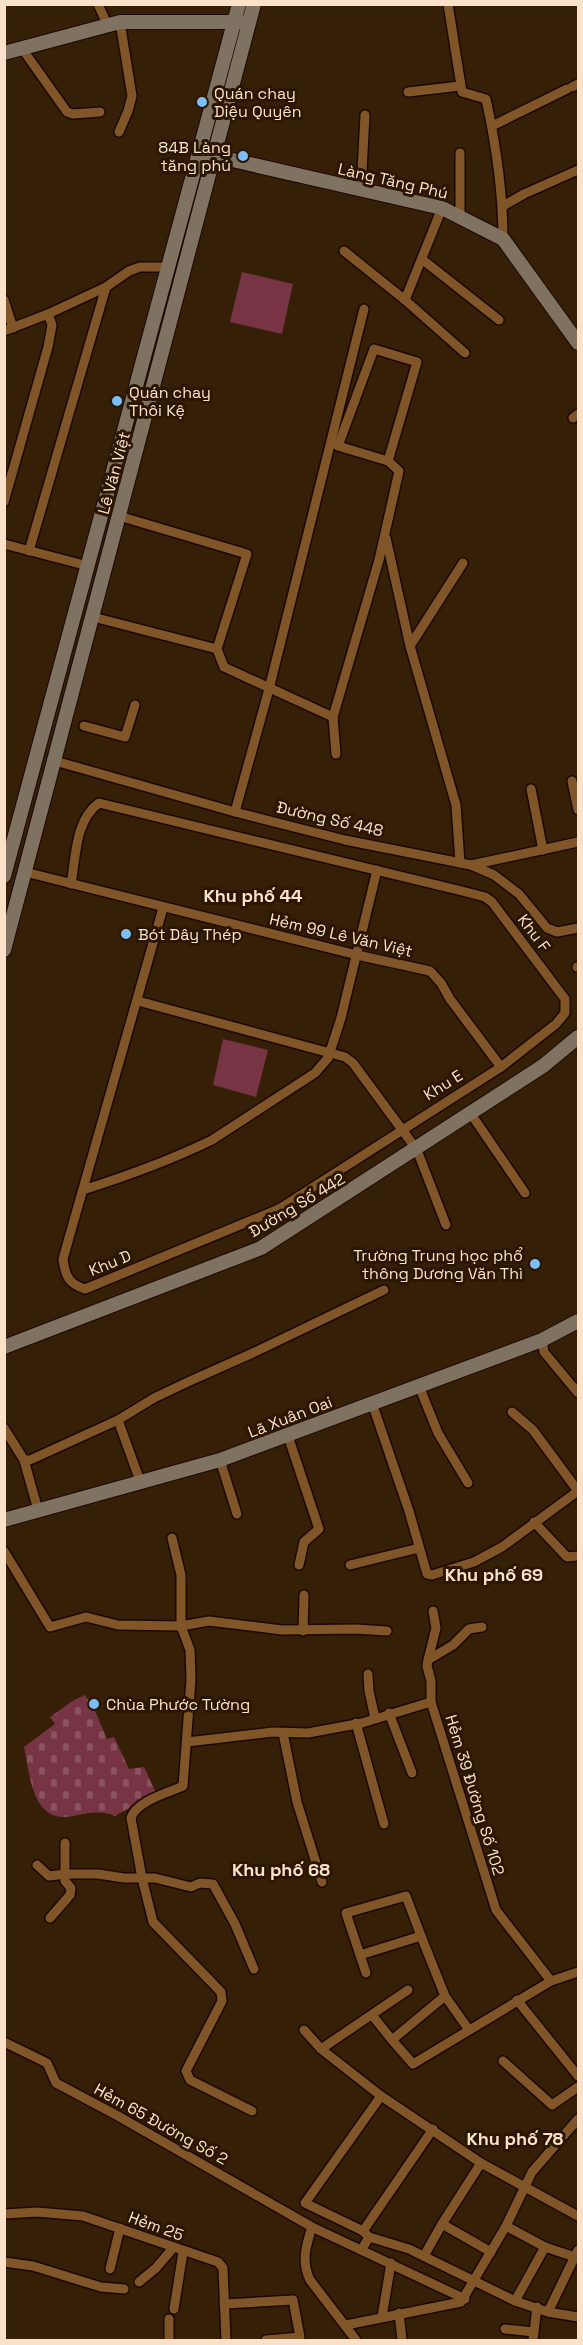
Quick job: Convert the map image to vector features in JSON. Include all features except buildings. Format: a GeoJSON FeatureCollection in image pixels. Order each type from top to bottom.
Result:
{"type":"FeatureCollection","features":[{"type":"Feature","properties":{"kind":"main road","name":"Lê Văn Việt"},"geometry":{"type":"LineString","coordinates":[[4,876],[9,841],[37,756],[239,4]]}},
{"type":"Feature","properties":{"kind":"main road","name":"Lê Văn Việt"},"geometry":{"type":"LineString","coordinates":[[4,950],[254,4]]}},
{"type":"Feature","properties":{"kind":"main road"},"geometry":{"type":"LineString","coordinates":[[4,53],[113,23],[234,21],[250,23]]}},
{"type":"Feature","properties":{"kind":"main road","name":"Làng Tăng Phú"},"geometry":{"type":"LineString","coordinates":[[199,152],[442,207],[460,216],[503,239],[579,343]]}},
{"type":"Feature","properties":{"kind":"main road"},"geometry":{"type":"LineString","coordinates":[[88,566],[105,571]]}},
{"type":"Feature","properties":{"kind":"main road"},"geometry":{"type":"LineString","coordinates":[[37,756],[55,761]]}},
{"type":"Feature","properties":{"kind":"main road"},"geometry":{"type":"LineString","coordinates":[[29,784],[48,789]]}},
{"type":"Feature","properties":{"kind":"main road"},"geometry":{"type":"LineString","coordinates":[[9,841],[32,847]]}},
{"type":"Feature","properties":{"kind":"main road","name":"Đường Số 442"},"geometry":{"type":"LineString","coordinates":[[4,1347],[261,1248],[417,1150],[543,1066],[579,1037]]}},
{"type":"Feature","properties":{"kind":"main road","name":"Lã Xuân Oai"},"geometry":{"type":"LineString","coordinates":[[4,1520],[220,1460],[542,1340],[579,1321]]}},
{"type":"Feature","properties":{"kind":"street"},"geometry":{"type":"LineString","coordinates":[[98,4],[113,23],[132,96],[119,132]]}},
{"type":"Feature","properties":{"kind":"street"},"geometry":{"type":"LineString","coordinates":[[448,4],[462,92],[486,99],[503,206],[503,239]]}},
{"type":"Feature","properties":{"kind":"street"},"geometry":{"type":"LineString","coordinates":[[21,47],[67,112],[73,114],[100,112]]}},
{"type":"Feature","properties":{"kind":"street"},"geometry":{"type":"LineString","coordinates":[[408,92],[460,86]]}},
{"type":"Feature","properties":{"kind":"street"},"geometry":{"type":"LineString","coordinates":[[492,126],[573,86]]}},
{"type":"Feature","properties":{"kind":"street"},"geometry":{"type":"LineString","coordinates":[[361,190],[365,115]]}},
{"type":"Feature","properties":{"kind":"street"},"geometry":{"type":"LineString","coordinates":[[460,153],[460,216]]}},
{"type":"Feature","properties":{"kind":"street"},"geometry":{"type":"LineString","coordinates":[[503,206],[524,194],[579,170]]}},
{"type":"Feature","properties":{"kind":"street"},"geometry":{"type":"LineString","coordinates":[[405,300],[423,260],[442,207]]}},
{"type":"Feature","properties":{"kind":"street"},"geometry":{"type":"LineString","coordinates":[[344,251],[405,300],[465,354]]}},
{"type":"Feature","properties":{"kind":"street"},"geometry":{"type":"LineString","coordinates":[[423,260],[499,320]]}},
{"type":"Feature","properties":{"kind":"street"},"geometry":{"type":"LineString","coordinates":[[4,300],[9,330],[106,286],[129,271],[140,267],[168,267]]}},
{"type":"Feature","properties":{"kind":"street"},"geometry":{"type":"LineString","coordinates":[[29,551],[106,286]]}},
{"type":"Feature","properties":{"kind":"street"},"geometry":{"type":"LineString","coordinates":[[235,812],[269,689],[364,309]]}},
{"type":"Feature","properties":{"kind":"street"},"geometry":{"type":"LineString","coordinates":[[4,502],[48,347],[51,325],[48,314]]}},
{"type":"Feature","properties":{"kind":"street"},"geometry":{"type":"LineString","coordinates":[[336,754],[333,717],[385,532],[399,471],[388,461],[338,446],[374,349],[417,362],[388,461]]}},
{"type":"Feature","properties":{"kind":"street"},"geometry":{"type":"LineString","coordinates":[[119,516],[247,554],[217,649],[224,667],[333,717]]}},
{"type":"Feature","properties":{"kind":"street"},"geometry":{"type":"LineString","coordinates":[[385,532],[410,646],[456,805],[460,863]]}},
{"type":"Feature","properties":{"kind":"street"},"geometry":{"type":"LineString","coordinates":[[4,544],[88,566]]}},
{"type":"Feature","properties":{"kind":"street"},"geometry":{"type":"LineString","coordinates":[[410,646],[463,563]]}},
{"type":"Feature","properties":{"kind":"street"},"geometry":{"type":"LineString","coordinates":[[93,617],[217,649]]}},
{"type":"Feature","properties":{"kind":"street"},"geometry":{"type":"LineString","coordinates":[[84,726],[124,741],[135,705]]}},
{"type":"Feature","properties":{"kind":"street","name":"Đường Số 448"},"geometry":{"type":"LineString","coordinates":[[55,761],[235,812],[345,840],[471,865],[495,874],[519,894],[547,928],[556,932],[579,928]]}},
{"type":"Feature","properties":{"kind":"street"},"geometry":{"type":"LineString","coordinates":[[572,781],[579,810]]}},
{"type":"Feature","properties":{"kind":"street"},"geometry":{"type":"LineString","coordinates":[[531,789],[543,850]]}},
{"type":"Feature","properties":{"kind":"street","name":"Khu F"},"geometry":{"type":"LineString","coordinates":[[71,884],[81,825],[90,809],[99,803],[485,897],[492,902],[565,999],[565,1013],[562,1019],[501,1067]]}},
{"type":"Feature","properties":{"kind":"street"},"geometry":{"type":"LineString","coordinates":[[471,865],[579,842]]}},
{"type":"Feature","properties":{"kind":"street"},"geometry":{"type":"LineString","coordinates":[[83,1190],[130,1175],[212,1140],[315,1073],[329,1053],[357,955],[377,870]]}},
{"type":"Feature","properties":{"kind":"street","name":"Hẻm 99 Lê Văn Việt"},"geometry":{"type":"LineString","coordinates":[[25,872],[164,908],[430,971],[441,982],[450,999],[501,1067]]}},
{"type":"Feature","properties":{"kind":"street"},"geometry":{"type":"LineString","coordinates":[[83,1190],[164,908]]}},
{"type":"Feature","properties":{"kind":"street"},"geometry":{"type":"LineString","coordinates":[[138,1001],[345,1057],[353,1063],[417,1150],[446,1225]]}},
{"type":"Feature","properties":{"kind":"street","name":"Khu E"},"geometry":{"type":"LineString","coordinates":[[401,1129],[501,1067]]}},
{"type":"Feature","properties":{"kind":"street"},"geometry":{"type":"LineString","coordinates":[[471,1114],[525,1193]]}},
{"type":"Feature","properties":{"kind":"street","name":"Khu D"},"geometry":{"type":"LineString","coordinates":[[83,1190],[63,1259],[66,1277],[71,1284],[85,1289],[272,1214],[401,1129]]}},
{"type":"Feature","properties":{"kind":"street"},"geometry":{"type":"LineString","coordinates":[[24,1460],[30,1460],[118,1420],[154,1398],[384,1290]]}},
{"type":"Feature","properties":{"kind":"street"},"geometry":{"type":"LineString","coordinates":[[542,1340],[544,1352],[579,1393]]}},
{"type":"Feature","properties":{"kind":"street"},"geometry":{"type":"LineString","coordinates":[[419,1386],[438,1432],[468,1483]]}},
{"type":"Feature","properties":{"kind":"street"},"geometry":{"type":"LineString","coordinates":[[372,1403],[409,1511],[427,1574],[432,1575],[474,1562],[502,1547],[578,1491],[533,1430],[512,1412]]}},
{"type":"Feature","properties":{"kind":"street"},"geometry":{"type":"LineString","coordinates":[[118,1420],[140,1481]]}},
{"type":"Feature","properties":{"kind":"street"},"geometry":{"type":"LineString","coordinates":[[4,1428],[19,1456],[24,1460],[38,1510]]}},
{"type":"Feature","properties":{"kind":"street"},"geometry":{"type":"LineString","coordinates":[[288,1436],[319,1529],[304,1542],[299,1565]]}},
{"type":"Feature","properties":{"kind":"street"},"geometry":{"type":"LineString","coordinates":[[220,1460],[237,1514]]}},
{"type":"Feature","properties":{"kind":"street"},"geometry":{"type":"LineString","coordinates":[[534,1522],[567,1557],[579,1556]]}},
{"type":"Feature","properties":{"kind":"street"},"geometry":{"type":"LineString","coordinates":[[172,1538],[181,1575],[181,1626],[190,1650],[183,1786],[144,1804],[133,1813],[131,1818],[153,1922],[221,1992],[222,2001],[186,2071],[190,2080],[252,2111]]}},
{"type":"Feature","properties":{"kind":"street"},"geometry":{"type":"LineString","coordinates":[[350,1565],[419,1548]]}},
{"type":"Feature","properties":{"kind":"street"},"geometry":{"type":"LineString","coordinates":[[4,1551],[50,1627],[86,1617],[118,1625],[181,1626],[209,1621],[282,1630],[387,1631]]}},
{"type":"Feature","properties":{"kind":"street"},"geometry":{"type":"LineString","coordinates":[[303,1630],[304,1595]]}},
{"type":"Feature","properties":{"kind":"street"},"geometry":{"type":"LineString","coordinates":[[431,1702],[428,1660],[436,1628],[433,1611]]}},
{"type":"Feature","properties":{"kind":"street"},"geometry":{"type":"LineString","coordinates":[[428,1660],[453,1645],[469,1629],[482,1627]]}},
{"type":"Feature","properties":{"kind":"street"},"geometry":{"type":"LineString","coordinates":[[368,1674],[375,1718]]}},
{"type":"Feature","properties":{"kind":"street","name":"Hẻm 39 Đường Số 102"},"geometry":{"type":"LineString","coordinates":[[187,1742],[283,1733],[308,1733],[356,1724],[431,1702],[496,1910],[551,1981]]}},
{"type":"Feature","properties":{"kind":"street"},"geometry":{"type":"LineString","coordinates":[[389,1713],[412,1773]]}},
{"type":"Feature","properties":{"kind":"street"},"geometry":{"type":"LineString","coordinates":[[356,1724],[384,1824]]}},
{"type":"Feature","properties":{"kind":"street"},"geometry":{"type":"LineString","coordinates":[[283,1733],[297,1802],[322,1882]]}},
{"type":"Feature","properties":{"kind":"street"},"geometry":{"type":"LineString","coordinates":[[50,1918],[70,1895],[71,1888],[65,1881],[65,1843]]}},
{"type":"Feature","properties":{"kind":"street"},"geometry":{"type":"LineString","coordinates":[[37,1865],[49,1876],[98,1874],[124,1878],[155,1878],[191,1887],[200,1883],[213,1884],[235,1924],[254,1969]]}},
{"type":"Feature","properties":{"kind":"street"},"geometry":{"type":"LineString","coordinates":[[366,1973],[346,1912],[406,1896],[445,1996],[469,2030]]}},
{"type":"Feature","properties":{"kind":"street"},"geometry":{"type":"LineString","coordinates":[[360,1955],[421,1936]]}},
{"type":"Feature","properties":{"kind":"street"},"geometry":{"type":"LineString","coordinates":[[372,2014],[413,2064],[551,1981],[579,1972]]}},
{"type":"Feature","properties":{"kind":"street"},"geometry":{"type":"LineString","coordinates":[[321,2049],[408,1990]]}},
{"type":"Feature","properties":{"kind":"street"},"geometry":{"type":"LineString","coordinates":[[392,2040],[445,1996]]}},
{"type":"Feature","properties":{"kind":"street"},"geometry":{"type":"LineString","coordinates":[[517,2000],[579,2076]]}},
{"type":"Feature","properties":{"kind":"street"},"geometry":{"type":"LineString","coordinates":[[304,2030],[321,2049],[381,2096],[481,2163],[579,2216]]}},
{"type":"Feature","properties":{"kind":"street","name":"Hẻm 65 Đường Số 2"},"geometry":{"type":"LineString","coordinates":[[4,2042],[47,2063],[56,2083],[312,2227],[466,2297]]}},
{"type":"Feature","properties":{"kind":"street"},"geometry":{"type":"LineString","coordinates":[[503,2061],[552,2105],[579,2087]]}},
{"type":"Feature","properties":{"kind":"street"},"geometry":{"type":"LineString","coordinates":[[381,2096],[305,2204],[366,2234],[409,2249],[515,2301],[548,2312],[579,2317]]}},
{"type":"Feature","properties":{"kind":"street"},"geometry":{"type":"LineString","coordinates":[[346,2325],[461,2302],[506,2226],[532,2172],[579,2119]]}},
{"type":"Feature","properties":{"kind":"street"},"geometry":{"type":"LineString","coordinates":[[362,2249],[366,2234],[433,2130]]}},
{"type":"Feature","properties":{"kind":"street"},"geometry":{"type":"LineString","coordinates":[[424,2256],[481,2163]]}},
{"type":"Feature","properties":{"kind":"street","name":"Hẻm 25"},"geometry":{"type":"LineString","coordinates":[[4,2214],[37,2212],[83,2216],[183,2252],[218,2262],[223,2268],[226,2340]]}},
{"type":"Feature","properties":{"kind":"street"},"geometry":{"type":"LineString","coordinates":[[442,2224],[491,2252]]}},
{"type":"Feature","properties":{"kind":"street"},"geometry":{"type":"LineString","coordinates":[[506,2226],[545,2247],[577,2254],[548,2312]]}},
{"type":"Feature","properties":{"kind":"street"},"geometry":{"type":"LineString","coordinates":[[312,2227],[304,2259],[306,2271],[310,2280],[356,2340]]}},
{"type":"Feature","properties":{"kind":"street"},"geometry":{"type":"LineString","coordinates":[[110,2269],[120,2228]]}},
{"type":"Feature","properties":{"kind":"street"},"geometry":{"type":"LineString","coordinates":[[515,2301],[545,2247]]}},
{"type":"Feature","properties":{"kind":"street"},"geometry":{"type":"LineString","coordinates":[[139,2282],[156,2268],[173,2248]]}},
{"type":"Feature","properties":{"kind":"street"},"geometry":{"type":"LineString","coordinates":[[174,2309],[183,2252]]}},
{"type":"Feature","properties":{"kind":"street"},"geometry":{"type":"LineString","coordinates":[[4,2262],[33,2265],[101,2287],[124,2289]]}},
{"type":"Feature","properties":{"kind":"street"},"geometry":{"type":"LineString","coordinates":[[382,2317],[391,2263]]}},
{"type":"Feature","properties":{"kind":"street"},"geometry":{"type":"LineString","coordinates":[[224,2304],[293,2300],[300,2337],[266,2340]]}},
{"type":"Feature","properties":{"kind":"street"},"geometry":{"type":"LineString","coordinates":[[505,2329],[533,2336],[537,2307]]}},
{"type":"Feature","properties":{"kind":"street"},"geometry":{"type":"LineString","coordinates":[[399,2313],[402,2340]]}},
{"type":"Feature","properties":{"kind":"street"},"geometry":{"type":"LineString","coordinates":[[169,2319],[169,2340]]}},
{"type":"Feature","properties":{"kind":"green space"},"geometry":{"type":"Polygon","coordinates":[[[242,272],[293,284],[282,334],[230,322],[242,272]]]}},
{"type":"Feature","properties":{"kind":"green space"},"geometry":{"type":"Polygon","coordinates":[[[223,1039],[268,1050],[256,1097],[213,1085],[223,1039]]]}},
{"type":"Feature","properties":{"kind":"green space"},"geometry":{"type":"Polygon","coordinates":[[[85,1695],[107,1739],[114,1737],[129,1769],[144,1767],[156,1793],[115,1816],[94,1813],[59,1817],[49,1813],[41,1806],[35,1795],[24,1747],[55,1724],[50,1717],[85,1695]]]}},
{"type":"Feature","properties":{"kind":"place","name":"Quán chay Diệu Quyên"},"geometry":{"type":"Point","coordinates":[202,102]}},
{"type":"Feature","properties":{"kind":"place","name":"84B Làng tăng phú"},"geometry":{"type":"Point","coordinates":[243,156]}},
{"type":"Feature","properties":{"kind":"place","name":"Quán chay Thôi Kệ"},"geometry":{"type":"Point","coordinates":[117,401]}},
{"type":"Feature","properties":{"kind":"place","name":"Bót Dây Thép"},"geometry":{"type":"Point","coordinates":[126,934]}},
{"type":"Feature","properties":{"kind":"place","name":"Trường Trung học phổ thông Dương Văn Thì"},"geometry":{"type":"Point","coordinates":[535,1264]}},
{"type":"Feature","properties":{"kind":"place","name":"Chùa Phước Tường"},"geometry":{"type":"Point","coordinates":[94,1704]}},
{"type":"Feature","properties":{"kind":"district","name":"Khu phố 44"},"geometry":{"type":"Point","coordinates":[253,895]}},
{"type":"Feature","properties":{"kind":"district","name":"Khu phố 69"},"geometry":{"type":"Point","coordinates":[494,1574]}},
{"type":"Feature","properties":{"kind":"district","name":"Khu phố 68"},"geometry":{"type":"Point","coordinates":[281,1869]}},
{"type":"Feature","properties":{"kind":"district","name":"Khu phố 78"},"geometry":{"type":"Point","coordinates":[515,2138]}}]}
